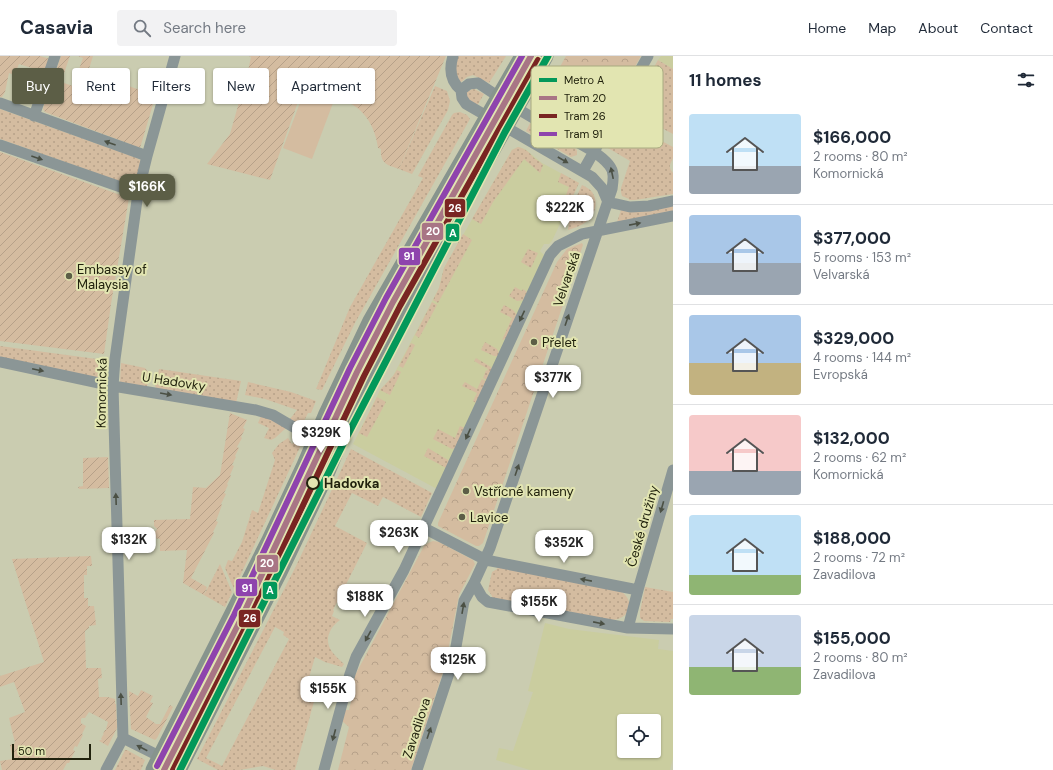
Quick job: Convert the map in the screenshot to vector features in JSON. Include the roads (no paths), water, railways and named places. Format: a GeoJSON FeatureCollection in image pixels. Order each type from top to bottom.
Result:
{"type":"FeatureCollection","features":[{"type":"Feature","properties":{"kind":"main road"},"geometry":{"type":"LineString","coordinates":[[158,763],[267,547],[371,321],[522,56]]}},
{"type":"Feature","properties":{"kind":"main road"},"geometry":{"type":"LineString","coordinates":[[539,66],[545,56]]}},
{"type":"Feature","properties":{"kind":"main road"},"geometry":{"type":"LineString","coordinates":[[178,770],[256,619],[326,474],[384,345],[428,262],[531,81]]}},
{"type":"Feature","properties":{"kind":"street"},"geometry":{"type":"LineString","coordinates":[[34,116],[55,56]]}},
{"type":"Feature","properties":{"kind":"street","name":"Komornická"},"geometry":{"type":"LineString","coordinates":[[123,738],[113,386],[114,359],[138,193],[175,56]]}},
{"type":"Feature","properties":{"kind":"street"},"geometry":{"type":"LineString","coordinates":[[453,56],[450,67],[452,77],[455,85],[461,90],[462,98],[466,104],[531,142]]}},
{"type":"Feature","properties":{"kind":"street"},"geometry":{"type":"LineString","coordinates":[[642,66],[648,56]]}},
{"type":"Feature","properties":{"kind":"street"},"geometry":{"type":"LineString","coordinates":[[461,90],[469,84],[478,83],[531,116]]}},
{"type":"Feature","properties":{"kind":"street"},"geometry":{"type":"LineString","coordinates":[[0,103],[147,156]]}},
{"type":"Feature","properties":{"kind":"street"},"geometry":{"type":"LineString","coordinates":[[0,145],[138,193]]}},
{"type":"Feature","properties":{"kind":"street"},"geometry":{"type":"LineString","coordinates":[[542,148],[583,171],[599,184],[605,192],[608,202]]}},
{"type":"Feature","properties":{"kind":"street"},"geometry":{"type":"LineString","coordinates":[[587,148],[610,166],[613,172],[612,189],[598,230]]}},
{"type":"Feature","properties":{"kind":"street"},"geometry":{"type":"LineString","coordinates":[[583,171],[596,148]]}},
{"type":"Feature","properties":{"kind":"street"},"geometry":{"type":"LineString","coordinates":[[608,202],[630,207],[648,206],[673,201]]}},
{"type":"Feature","properties":{"kind":"street"},"geometry":{"type":"LineString","coordinates":[[598,230],[673,216]]}},
{"type":"Feature","properties":{"kind":"street","name":"Velvarská"},"geometry":{"type":"LineString","coordinates":[[424,528],[550,255],[564,242],[582,234],[598,230]]}},
{"type":"Feature","properties":{"kind":"street","name":"Velvarská"},"geometry":{"type":"LineString","coordinates":[[486,560],[598,230]]}},
{"type":"Feature","properties":{"kind":"street","name":"U Hadovky"},"geometry":{"type":"LineString","coordinates":[[0,362],[113,386],[238,406],[273,414],[336,449]]}},
{"type":"Feature","properties":{"kind":"street","name":"České družiny"},"geometry":{"type":"LineString","coordinates":[[628,628],[673,470]]}},
{"type":"Feature","properties":{"kind":"street"},"geometry":{"type":"LineString","coordinates":[[324,770],[356,657],[404,570],[424,528],[486,560],[638,590]]}},
{"type":"Feature","properties":{"kind":"street","name":"Zavadilova"},"geometry":{"type":"LineString","coordinates":[[416,770],[454,658],[464,601],[486,560]]}},
{"type":"Feature","properties":{"kind":"street"},"geometry":{"type":"LineString","coordinates":[[474,583],[482,597],[488,602],[628,628],[673,629]]}},
{"type":"Feature","properties":{"kind":"street"},"geometry":{"type":"LineString","coordinates":[[106,770],[123,738],[158,763]]}},
{"type":"Feature","properties":{"kind":"metro line","name":"A"},"geometry":{"type":"LineString","coordinates":[[542,66],[548,56]]}},
{"type":"Feature","properties":{"kind":"metro line","name":"A"},"geometry":{"type":"LineString","coordinates":[[180,770],[345,440],[505,132],[531,86]]}},
{"type":"Feature","properties":{"kind":"tram line","name":"91"},"geometry":{"type":"LineString","coordinates":[[157,766],[234,615],[350,368],[386,298],[522,56]]}},
{"type":"Feature","properties":{"kind":"tram line","name":"20"},"geometry":{"type":"LineString","coordinates":[[164,770],[241,619],[357,372],[393,302],[531,56]]}},
{"type":"Feature","properties":{"kind":"tram line","name":"26"},"geometry":{"type":"LineString","coordinates":[[535,66],[538,60]]}},
{"type":"Feature","properties":{"kind":"tram line","name":"26"},"geometry":{"type":"LineString","coordinates":[[173,770],[248,622],[364,376],[400,306],[531,72]]}},
{"type":"Feature","properties":{"kind":"place","name":"Embassy of Malaysia"},"geometry":{"type":"Point","coordinates":[69,276]}},
{"type":"Feature","properties":{"kind":"place","name":"Přelet"},"geometry":{"type":"Point","coordinates":[534,342]}},
{"type":"Feature","properties":{"kind":"place","name":"Hadovka"},"geometry":{"type":"Point","coordinates":[313,483]}},
{"type":"Feature","properties":{"kind":"place","name":"Vstřícné kameny"},"geometry":{"type":"Point","coordinates":[466,491]}},
{"type":"Feature","properties":{"kind":"place","name":"Lavice"},"geometry":{"type":"Point","coordinates":[462,517]}}]}
